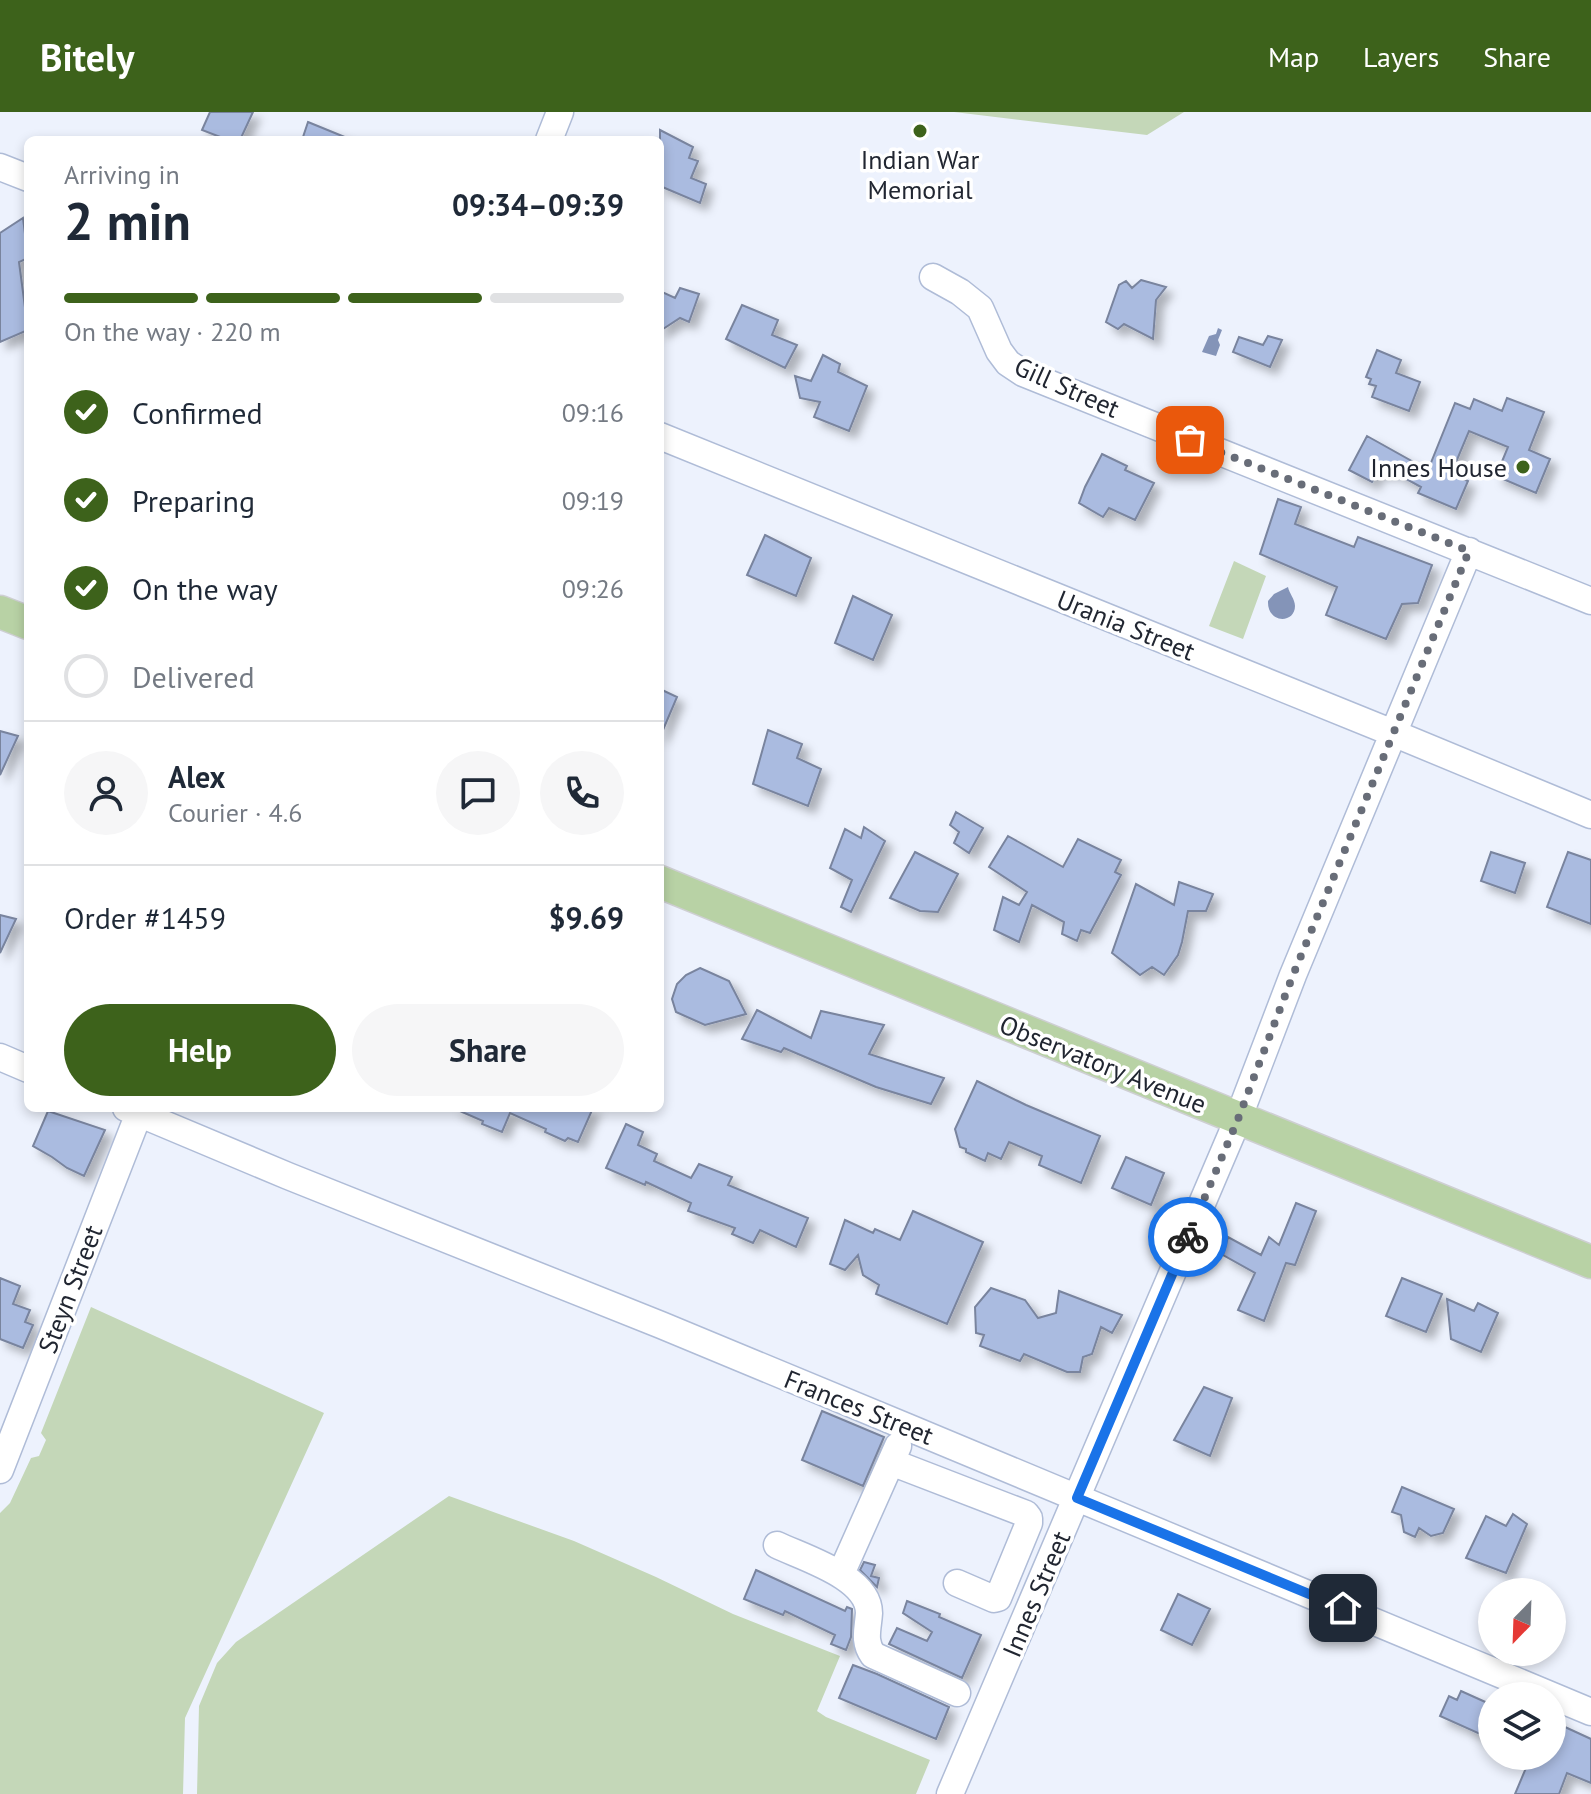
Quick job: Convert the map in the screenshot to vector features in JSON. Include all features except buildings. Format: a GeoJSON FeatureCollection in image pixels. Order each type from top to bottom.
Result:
{"type":"FeatureCollection","features":[{"type":"Feature","properties":{"kind":"main road"},"geometry":{"type":"LineString","coordinates":[[0,612],[24,621]]}},
{"type":"Feature","properties":{"kind":"main road","name":"Observatory Avenue"},"geometry":{"type":"LineString","coordinates":[[664,884],[1591,1262]]}},
{"type":"Feature","properties":{"kind":"street"},"geometry":{"type":"LineString","coordinates":[[551,136],[560,112]]}},
{"type":"Feature","properties":{"kind":"street"},"geometry":{"type":"LineString","coordinates":[[0,167],[24,176]]}},
{"type":"Feature","properties":{"kind":"street","name":"Gill Street"},"geometry":{"type":"LineString","coordinates":[[933,277],[980,308],[999,351],[1008,363],[1023,373],[1591,601]]}},
{"type":"Feature","properties":{"kind":"street","name":"Urania Street"},"geometry":{"type":"LineString","coordinates":[[664,438],[1591,815]]}},
{"type":"Feature","properties":{"kind":"street","name":"Innes Street"},"geometry":{"type":"LineString","coordinates":[[950,1794],[1238,1119],[1293,975],[1469,551]]}},
{"type":"Feature","properties":{"kind":"street"},"geometry":{"type":"LineString","coordinates":[[0,1057],[24,1067]]}},
{"type":"Feature","properties":{"kind":"street","name":"Steyn Street"},"geometry":{"type":"LineString","coordinates":[[0,1470],[134,1112]]}},
{"type":"Feature","properties":{"kind":"street","name":"Frances Street"},"geometry":{"type":"LineString","coordinates":[[140,1112],[288,1176],[646,1319],[1591,1712]]}},
{"type":"Feature","properties":{"kind":"street"},"geometry":{"type":"LineString","coordinates":[[841,1574],[907,1427]]}},
{"type":"Feature","properties":{"kind":"street"},"geometry":{"type":"LineString","coordinates":[[891,1462],[1026,1514],[1029,1518],[998,1598],[957,1583]]}},
{"type":"Feature","properties":{"kind":"street"},"geometry":{"type":"LineString","coordinates":[[777,1545],[841,1574],[861,1591],[869,1611],[867,1646],[873,1655],[957,1693]]}},
{"type":"Feature","properties":{"kind":"green space"},"geometry":{"type":"Polygon","coordinates":[[[954,112],[1184,112],[1147,135],[954,112]]]}},
{"type":"Feature","properties":{"kind":"green space"},"geometry":{"type":"Polygon","coordinates":[[[1234,561],[1266,576],[1243,639],[1209,626],[1234,561]]]}},
{"type":"Feature","properties":{"kind":"green space"},"geometry":{"type":"Polygon","coordinates":[[[91,1307],[324,1413],[185,1718],[183,1794],[0,1794],[0,1513],[10,1503],[31,1458],[39,1456],[46,1440],[41,1433],[91,1307]]]}},
{"type":"Feature","properties":{"kind":"green space"},"geometry":{"type":"Polygon","coordinates":[[[449,1496],[574,1541],[733,1614],[840,1656],[817,1711],[930,1760],[916,1794],[197,1794],[199,1706],[217,1663],[236,1642],[449,1496]]]}},
{"type":"Feature","properties":{"kind":"water"},"geometry":{"type":"Polygon","coordinates":[[[1218,328],[1222,330],[1216,356],[1202,352],[1209,336],[1216,334],[1218,328]]]}},
{"type":"Feature","properties":{"kind":"water"},"geometry":{"type":"Polygon","coordinates":[[[1288,587],[1295,603],[1294,612],[1281,619],[1272,614],[1268,601],[1288,587]]]}},
{"type":"Feature","properties":{"kind":"way so far"},"geometry":{"type":"LineString","coordinates":[[1188,1237],[1469,551],[1190,440]]}},
{"type":"Feature","properties":{"kind":"place","name":"Indian War Memorial"},"geometry":{"type":"Point","coordinates":[920,131]}},
{"type":"Feature","properties":{"kind":"place","name":"Innes House"},"geometry":{"type":"Point","coordinates":[1523,467]}},
{"type":"Feature","properties":{"kind":"route"},"geometry":{"type":"LineString","coordinates":[[1188,1237],[1077,1498],[1343,1608]]}}]}
